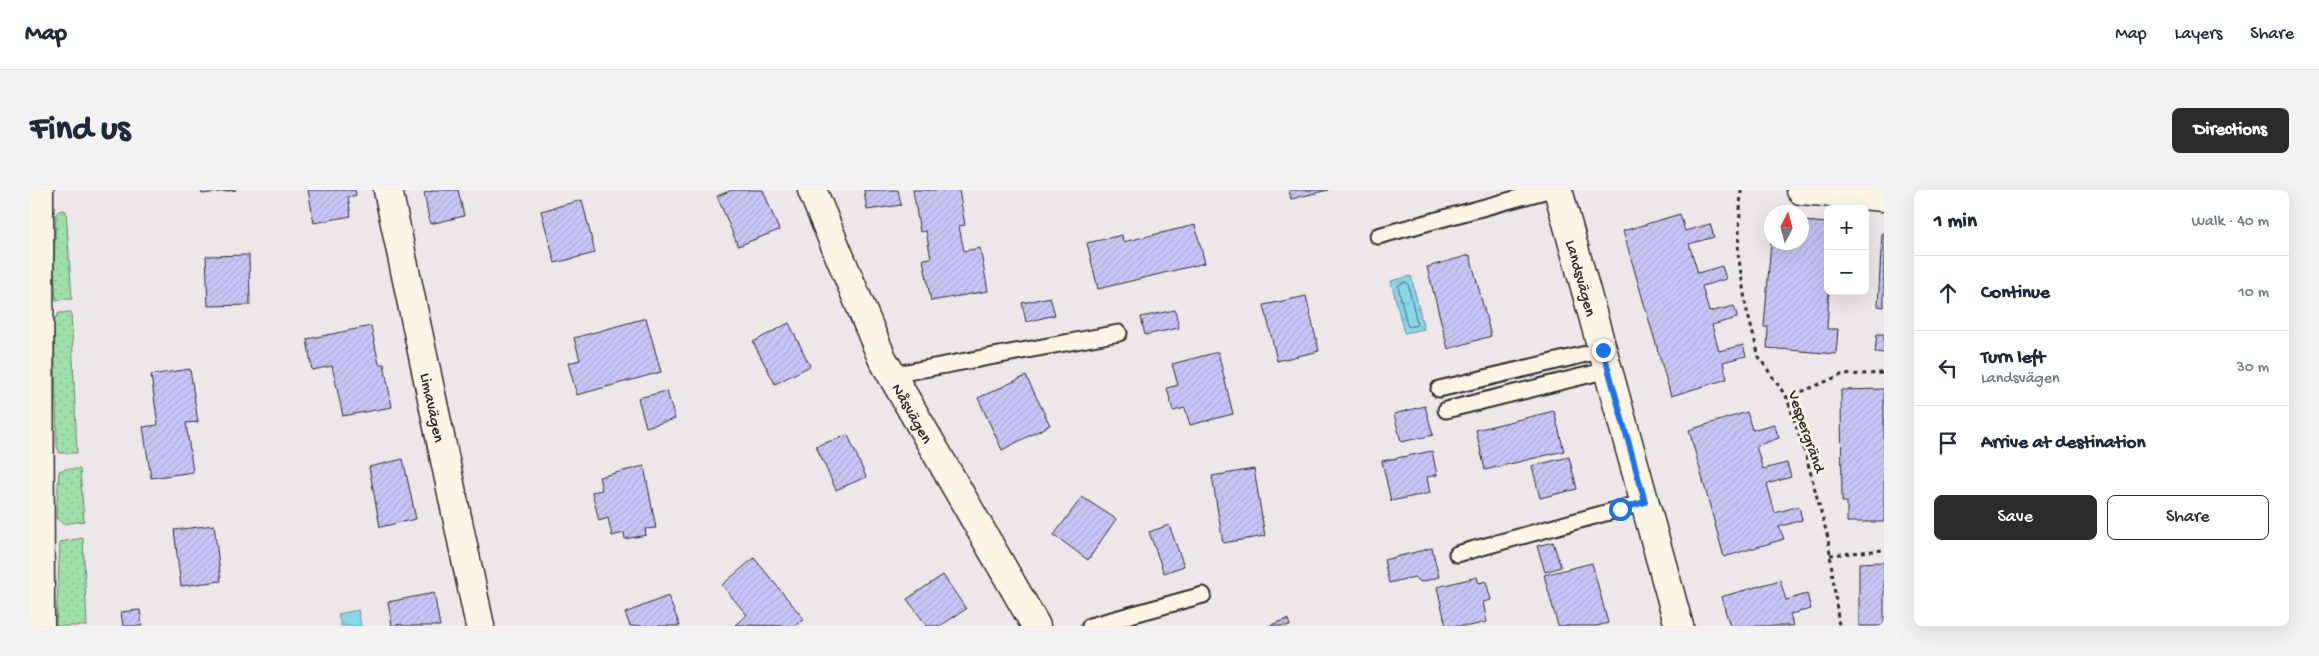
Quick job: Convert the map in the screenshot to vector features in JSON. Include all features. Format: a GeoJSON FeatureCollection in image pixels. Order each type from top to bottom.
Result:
{"type":"FeatureCollection","features":[{"type":"Feature","properties":{"kind":"street","name":"Limavägen"},"geometry":{"type":"LineString","coordinates":[[388,190],[480,626]]}},
{"type":"Feature","properties":{"kind":"street","name":"Nåsvägen"},"geometry":{"type":"LineString","coordinates":[[812,190],[882,358],[1036,626]]}},
{"type":"Feature","properties":{"kind":"street","name":"Landsvägen"},"geometry":{"type":"LineString","coordinates":[[1558,190],[1679,626]]}},
{"type":"Feature","properties":{"kind":"street"},"geometry":{"type":"LineString","coordinates":[[1800,190],[1884,197]]}},
{"type":"Feature","properties":{"kind":"street"},"geometry":{"type":"LineString","coordinates":[[36,195],[40,626]]}},
{"type":"Feature","properties":{"kind":"lane"},"geometry":{"type":"LineString","coordinates":[[1378,236],[1548,190]]}},
{"type":"Feature","properties":{"kind":"lane"},"geometry":{"type":"LineString","coordinates":[[891,375],[1119,333]]}},
{"type":"Feature","properties":{"kind":"lane"},"geometry":{"type":"LineString","coordinates":[[1439,389],[1605,360]]}},
{"type":"Feature","properties":{"kind":"lane"},"geometry":{"type":"LineString","coordinates":[[1446,410],[1605,360]]}},
{"type":"Feature","properties":{"kind":"lane"},"geometry":{"type":"LineString","coordinates":[[1457,554],[1645,502]]}},
{"type":"Feature","properties":{"kind":"lane"},"geometry":{"type":"LineString","coordinates":[[1090,626],[1203,595]]}},
{"type":"Feature","properties":{"kind":"path","name":"Vespergränd"},"geometry":{"type":"LineString","coordinates":[[1740,190],[1738,253],[1746,307],[1760,357],[1787,398],[1806,456],[1828,538],[1839,626]]}},
{"type":"Feature","properties":{"kind":"path"},"geometry":{"type":"LineString","coordinates":[[1787,398],[1841,375],[1884,373]]}},
{"type":"Feature","properties":{"kind":"path"},"geometry":{"type":"LineString","coordinates":[[1830,555],[1884,550]]}},
{"type":"Feature","properties":{"kind":"green space"},"geometry":{"type":"Polygon","coordinates":[[[60,210],[66,211],[72,299],[56,300],[54,271],[56,214],[60,210]]]}},
{"type":"Feature","properties":{"kind":"green space"},"geometry":{"type":"Polygon","coordinates":[[[71,312],[77,453],[60,453],[57,447],[54,320],[59,313],[71,312]]]}},
{"type":"Feature","properties":{"kind":"green space"},"geometry":{"type":"Polygon","coordinates":[[[80,469],[84,521],[63,524],[56,518],[59,471],[80,469]]]}},
{"type":"Feature","properties":{"kind":"green space"},"geometry":{"type":"Polygon","coordinates":[[[83,538],[87,626],[56,626],[60,542],[83,538]]]}},
{"type":"Feature","properties":{"kind":"water"},"geometry":{"type":"Polygon","coordinates":[[[1411,276],[1424,329],[1404,333],[1391,281],[1411,276]]]}},
{"type":"Feature","properties":{"kind":"water"},"geometry":{"type":"Polygon","coordinates":[[[358,610],[361,626],[341,626],[338,614],[358,610]]]}},
{"type":"Feature","properties":{"kind":"building"},"geometry":{"type":"Polygon","coordinates":[[[201,190],[236,190],[202,194],[201,190]]]}},
{"type":"Feature","properties":{"kind":"building"},"geometry":{"type":"Polygon","coordinates":[[[308,190],[355,190],[356,195],[348,197],[351,216],[314,223],[308,190]]]}},
{"type":"Feature","properties":{"kind":"building"},"geometry":{"type":"Polygon","coordinates":[[[437,190],[458,190],[464,216],[430,224],[424,193],[437,190]]]}},
{"type":"Feature","properties":{"kind":"building"},"geometry":{"type":"Polygon","coordinates":[[[732,190],[763,190],[779,230],[738,246],[717,196],[732,190]]]}},
{"type":"Feature","properties":{"kind":"building"},"geometry":{"type":"Polygon","coordinates":[[[864,190],[898,190],[901,205],[867,210],[864,190]]]}},
{"type":"Feature","properties":{"kind":"building"},"geometry":{"type":"Polygon","coordinates":[[[913,190],[959,190],[965,225],[959,226],[964,251],[980,248],[988,291],[931,301],[923,259],[931,258],[926,231],[920,232],[913,190]]]}},
{"type":"Feature","properties":{"kind":"building"},"geometry":{"type":"Polygon","coordinates":[[[1289,190],[1328,190],[1291,199],[1289,190]]]}},
{"type":"Feature","properties":{"kind":"building"},"geometry":{"type":"Polygon","coordinates":[[[582,200],[595,253],[555,263],[541,211],[582,200]]]}},
{"type":"Feature","properties":{"kind":"building"},"geometry":{"type":"Polygon","coordinates":[[[1680,214],[1685,231],[1710,224],[1714,237],[1689,244],[1698,273],[1722,266],[1726,279],[1702,286],[1709,312],[1734,306],[1737,315],[1737,318],[1712,325],[1719,351],[1743,345],[1746,356],[1723,362],[1727,379],[1671,396],[1623,231],[1680,214]]]}},
{"type":"Feature","properties":{"kind":"building"},"geometry":{"type":"Polygon","coordinates":[[[1809,222],[1824,223],[1824,295],[1829,295],[1827,329],[1838,329],[1836,354],[1767,348],[1768,327],[1764,327],[1770,250],[1809,250],[1809,222]]]}},
{"type":"Feature","properties":{"kind":"building"},"geometry":{"type":"Polygon","coordinates":[[[1195,225],[1205,263],[1098,289],[1087,243],[1122,235],[1123,242],[1195,225]]]}},
{"type":"Feature","properties":{"kind":"building"},"geometry":{"type":"Polygon","coordinates":[[[1882,233],[1884,233],[1884,307],[1878,306],[1882,233]]]}},
{"type":"Feature","properties":{"kind":"building"},"geometry":{"type":"Polygon","coordinates":[[[249,255],[250,305],[208,306],[206,256],[249,255]]]}},
{"type":"Feature","properties":{"kind":"building"},"geometry":{"type":"Polygon","coordinates":[[[1470,255],[1491,336],[1448,349],[1427,267],[1470,255]]]}},
{"type":"Feature","properties":{"kind":"building"},"geometry":{"type":"Polygon","coordinates":[[[1306,296],[1319,351],[1277,361],[1264,305],[1306,296]]]}},
{"type":"Feature","properties":{"kind":"building"},"geometry":{"type":"Polygon","coordinates":[[[1050,297],[1055,315],[1026,322],[1022,303],[1050,297]]]}},
{"type":"Feature","properties":{"kind":"building"},"geometry":{"type":"Polygon","coordinates":[[[1175,310],[1179,328],[1145,335],[1141,317],[1175,310]]]}},
{"type":"Feature","properties":{"kind":"building"},"geometry":{"type":"Polygon","coordinates":[[[646,318],[661,372],[577,395],[568,363],[580,360],[574,338],[646,318]]]}},
{"type":"Feature","properties":{"kind":"building"},"geometry":{"type":"Polygon","coordinates":[[[789,323],[810,366],[775,384],[753,342],[789,323]]]}},
{"type":"Feature","properties":{"kind":"building"},"geometry":{"type":"Polygon","coordinates":[[[371,326],[379,364],[384,364],[392,407],[343,416],[332,366],[312,370],[307,339],[371,326]]]}},
{"type":"Feature","properties":{"kind":"building"},"geometry":{"type":"Polygon","coordinates":[[[1877,334],[1884,334],[1884,353],[1875,352],[1877,334]]]}},
{"type":"Feature","properties":{"kind":"building"},"geometry":{"type":"Polygon","coordinates":[[[1218,352],[1233,414],[1190,425],[1185,408],[1173,411],[1167,388],[1178,385],[1172,364],[1218,352]]]}},
{"type":"Feature","properties":{"kind":"building"},"geometry":{"type":"Polygon","coordinates":[[[190,369],[198,422],[186,423],[193,472],[151,478],[143,427],[158,425],[151,375],[190,369]]]}},
{"type":"Feature","properties":{"kind":"building"},"geometry":{"type":"Polygon","coordinates":[[[1026,376],[1050,425],[1002,450],[978,398],[1026,376]]]}},
{"type":"Feature","properties":{"kind":"building"},"geometry":{"type":"Polygon","coordinates":[[[1884,389],[1884,522],[1847,522],[1847,502],[1842,502],[1841,390],[1884,389]]]}},
{"type":"Feature","properties":{"kind":"building"},"geometry":{"type":"Polygon","coordinates":[[[667,391],[675,419],[646,427],[638,398],[667,391]]]}},
{"type":"Feature","properties":{"kind":"building"},"geometry":{"type":"Polygon","coordinates":[[[1425,406],[1433,435],[1401,442],[1394,414],[1425,406]]]}},
{"type":"Feature","properties":{"kind":"building"},"geometry":{"type":"Polygon","coordinates":[[[1554,411],[1564,451],[1485,470],[1476,430],[1554,411]]]}},
{"type":"Feature","properties":{"kind":"building"},"geometry":{"type":"Polygon","coordinates":[[[1747,412],[1752,430],[1774,424],[1779,438],[1756,446],[1763,469],[1787,463],[1791,477],[1767,484],[1775,513],[1799,506],[1802,520],[1779,527],[1784,539],[1724,557],[1689,430],[1747,412]]]}},
{"type":"Feature","properties":{"kind":"building"},"geometry":{"type":"Polygon","coordinates":[[[848,435],[866,477],[836,490],[816,446],[848,435]]]}},
{"type":"Feature","properties":{"kind":"building"},"geometry":{"type":"Polygon","coordinates":[[[1432,451],[1437,475],[1427,477],[1430,493],[1391,501],[1382,461],[1432,451]]]}},
{"type":"Feature","properties":{"kind":"building"},"geometry":{"type":"Polygon","coordinates":[[[1569,457],[1577,489],[1540,498],[1532,466],[1569,457]]]}},
{"type":"Feature","properties":{"kind":"building"},"geometry":{"type":"Polygon","coordinates":[[[403,459],[416,519],[380,527],[369,467],[403,459]]]}},
{"type":"Feature","properties":{"kind":"building"},"geometry":{"type":"Polygon","coordinates":[[[644,466],[656,528],[645,529],[646,535],[625,539],[624,533],[612,536],[608,518],[599,521],[592,492],[602,490],[599,477],[644,466]]]}},
{"type":"Feature","properties":{"kind":"building"},"geometry":{"type":"Polygon","coordinates":[[[1254,469],[1265,536],[1223,543],[1212,476],[1254,469]]]}},
{"type":"Feature","properties":{"kind":"building"},"geometry":{"type":"Polygon","coordinates":[[[1082,497],[1116,519],[1088,560],[1054,535],[1082,497]]]}},
{"type":"Feature","properties":{"kind":"building"},"geometry":{"type":"Polygon","coordinates":[[[214,525],[221,581],[181,586],[174,530],[214,525]]]}},
{"type":"Feature","properties":{"kind":"building"},"geometry":{"type":"Polygon","coordinates":[[[1169,525],[1184,566],[1164,573],[1149,532],[1169,525]]]}},
{"type":"Feature","properties":{"kind":"building"},"geometry":{"type":"Polygon","coordinates":[[[1553,542],[1561,567],[1545,572],[1537,546],[1553,542]]]}},
{"type":"Feature","properties":{"kind":"building"},"geometry":{"type":"Polygon","coordinates":[[[1432,548],[1439,577],[1421,582],[1414,577],[1389,583],[1384,560],[1432,548]]]}},
{"type":"Feature","properties":{"kind":"building"},"geometry":{"type":"Polygon","coordinates":[[[754,558],[804,619],[795,626],[735,625],[747,615],[722,585],[754,558]]]}},
{"type":"Feature","properties":{"kind":"building"},"geometry":{"type":"Polygon","coordinates":[[[1884,562],[1884,626],[1859,626],[1859,563],[1884,562]]]}},
{"type":"Feature","properties":{"kind":"building"},"geometry":{"type":"Polygon","coordinates":[[[1592,563],[1608,623],[1597,626],[1558,626],[1544,575],[1592,563]]]}},
{"type":"Feature","properties":{"kind":"building"},"geometry":{"type":"Polygon","coordinates":[[[943,575],[966,609],[940,626],[927,626],[907,599],[943,575]]]}},
{"type":"Feature","properties":{"kind":"building"},"geometry":{"type":"Polygon","coordinates":[[[1477,577],[1479,583],[1486,581],[1491,600],[1483,602],[1487,622],[1469,626],[1446,626],[1437,587],[1477,577]]]}},
{"type":"Feature","properties":{"kind":"building"},"geometry":{"type":"Polygon","coordinates":[[[1780,580],[1786,600],[1807,594],[1811,609],[1790,614],[1793,626],[1730,626],[1721,597],[1780,580]]]}},
{"type":"Feature","properties":{"kind":"building"},"geometry":{"type":"Polygon","coordinates":[[[434,593],[440,626],[402,626],[402,624],[392,626],[388,602],[434,593]]]}},
{"type":"Feature","properties":{"kind":"building"},"geometry":{"type":"Polygon","coordinates":[[[668,596],[680,626],[630,626],[625,613],[668,596]]]}},
{"type":"Feature","properties":{"kind":"building"},"geometry":{"type":"Polygon","coordinates":[[[140,610],[142,626],[123,626],[121,612],[140,610]]]}},
{"type":"Feature","properties":{"kind":"building"},"geometry":{"type":"Polygon","coordinates":[[[1288,619],[1290,626],[1268,626],[1288,619]]]}},
{"type":"Feature","properties":{"kind":"route"},"geometry":{"type":"LineString","coordinates":[[1603,350],[1645,502],[1620,509]]}}]}
